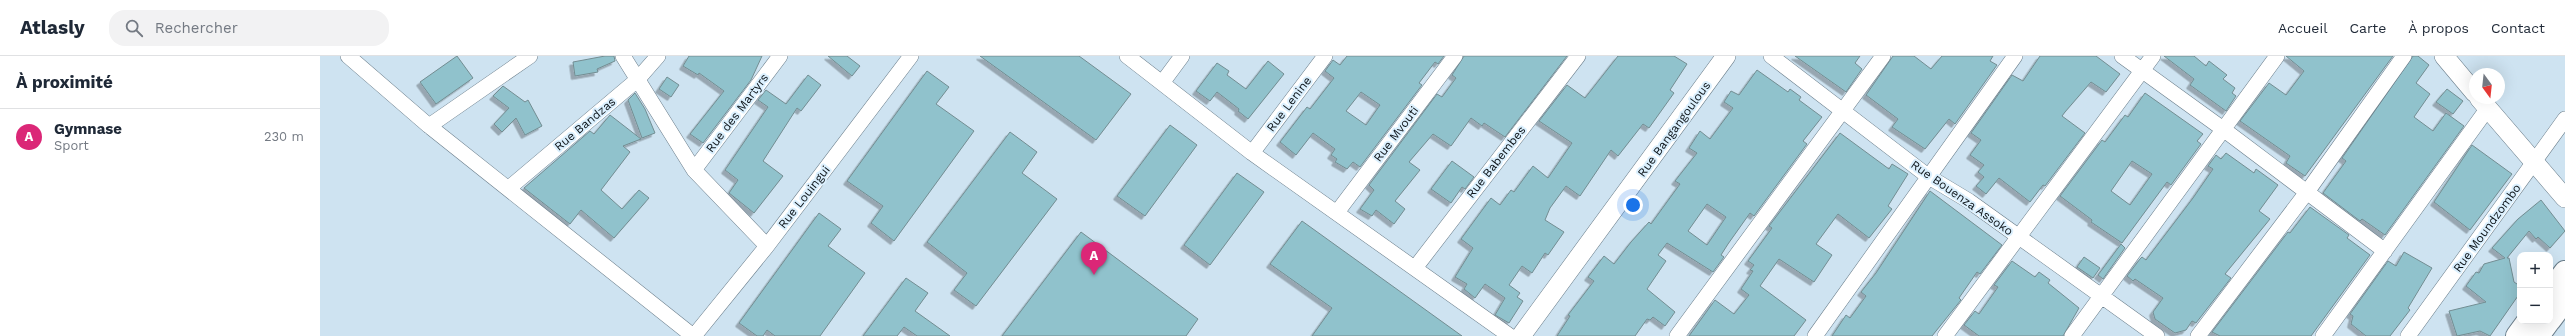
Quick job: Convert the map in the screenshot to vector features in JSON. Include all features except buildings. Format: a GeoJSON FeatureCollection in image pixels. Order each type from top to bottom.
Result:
{"type":"FeatureCollection","features":[{"type":"Feature","properties":{"kind":"main road"},"geometry":{"type":"LineString","coordinates":[[2553,288],[2565,272]]}},
{"type":"Feature","properties":{"kind":"main road"},"geometry":{"type":"LineString","coordinates":[[2553,316],[2565,300]]}},
{"type":"Feature","properties":{"kind":"main road"},"geometry":{"type":"LineString","coordinates":[[2517,336],[2526,324]]}},
{"type":"Feature","properties":{"kind":"main road"},"geometry":{"type":"LineString","coordinates":[[2538,336],[2547,324]]}},
{"type":"Feature","properties":{"kind":"street"},"geometry":{"type":"LineString","coordinates":[[348,56],[429,126],[694,336]]}},
{"type":"Feature","properties":{"kind":"street"},"geometry":{"type":"LineString","coordinates":[[429,126],[530,56]]}},
{"type":"Feature","properties":{"kind":"street"},"geometry":{"type":"LineString","coordinates":[[623,56],[636,80],[694,170],[767,246]]}},
{"type":"Feature","properties":{"kind":"street","name":"Rue Bandzas"},"geometry":{"type":"LineString","coordinates":[[509,188],[636,80],[658,56]]}},
{"type":"Feature","properties":{"kind":"street","name":"Rue des Martyrs"},"geometry":{"type":"LineString","coordinates":[[694,170],[780,56]]}},
{"type":"Feature","properties":{"kind":"street","name":"Rue Louingui"},"geometry":{"type":"LineString","coordinates":[[694,336],[767,246],[911,56]]}},
{"type":"Feature","properties":{"kind":"street"},"geometry":{"type":"LineString","coordinates":[[1127,56],[1252,153],[1338,211],[1510,336]]}},
{"type":"Feature","properties":{"kind":"street"},"geometry":{"type":"LineString","coordinates":[[1162,83],[1182,56]]}},
{"type":"Feature","properties":{"kind":"street","name":"Rue Lenine"},"geometry":{"type":"LineString","coordinates":[[1252,153],[1325,56]]}},
{"type":"Feature","properties":{"kind":"street","name":"Rue Mvouti"},"geometry":{"type":"LineString","coordinates":[[1338,211],[1455,56]]}},
{"type":"Feature","properties":{"kind":"street","name":"Rue Babembes"},"geometry":{"type":"LineString","coordinates":[[1415,268],[1578,56]]}},
{"type":"Feature","properties":{"kind":"street","name":"Rue Bangangoulous"},"geometry":{"type":"LineString","coordinates":[[1521,336],[1726,56]]}},
{"type":"Feature","properties":{"kind":"street","name":"Rue Bouenza Assoko"},"geometry":{"type":"LineString","coordinates":[[1771,56],[1842,112],[1882,138],[1929,177],[1969,201],[2100,297],[2157,336]]}},
{"type":"Feature","properties":{"kind":"street"},"geometry":{"type":"LineString","coordinates":[[1677,336],[1883,56]]}},
{"type":"Feature","properties":{"kind":"street"},"geometry":{"type":"LineString","coordinates":[[1815,336],[2015,56]]}},
{"type":"Feature","properties":{"kind":"street"},"geometry":{"type":"LineString","coordinates":[[2122,56],[2143,69],[2385,251]]}},
{"type":"Feature","properties":{"kind":"street"},"geometry":{"type":"LineString","coordinates":[[1945,336],[2153,56]]}},
{"type":"Feature","properties":{"kind":"street"},"geometry":{"type":"LineString","coordinates":[[2072,336],[2277,56]]}},
{"type":"Feature","properties":{"kind":"street"},"geometry":{"type":"LineString","coordinates":[[2198,336],[2307,192],[2404,56]]}},
{"type":"Feature","properties":{"kind":"street"},"geometry":{"type":"LineString","coordinates":[[2444,56],[2469,86]]}},
{"type":"Feature","properties":{"kind":"street"},"geometry":{"type":"LineString","coordinates":[[2323,336],[2385,251],[2483,104]]}},
{"type":"Feature","properties":{"kind":"street"},"geometry":{"type":"LineString","coordinates":[[2485,104],[2565,198]]}},
{"type":"Feature","properties":{"kind":"street","name":"Rue Moundzombo"},"geometry":{"type":"LineString","coordinates":[[2408,336],[2565,119]]}},
{"type":"Feature","properties":{"kind":"place","name":"Gymnase"},"geometry":{"type":"Point","coordinates":[1094,275]}}]}
